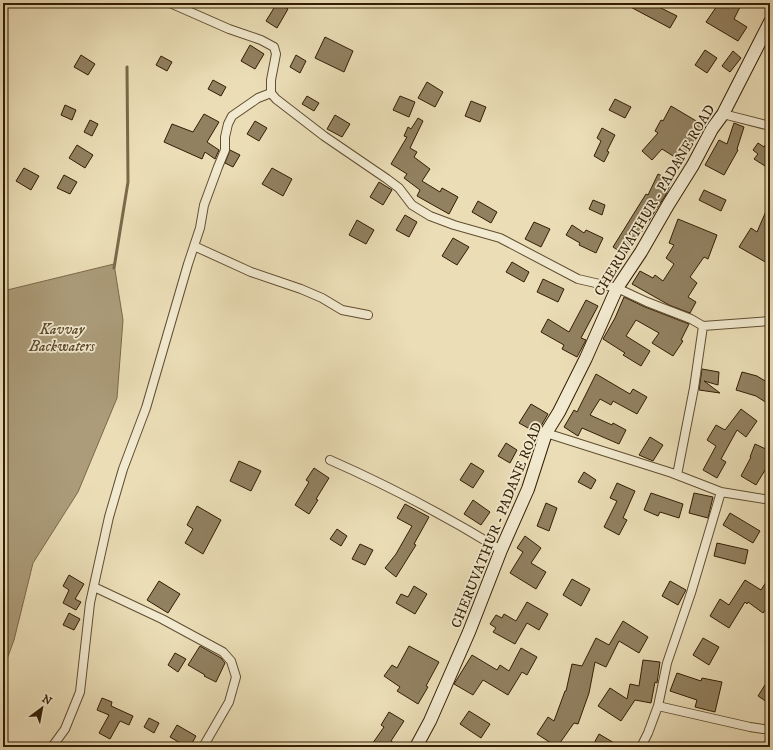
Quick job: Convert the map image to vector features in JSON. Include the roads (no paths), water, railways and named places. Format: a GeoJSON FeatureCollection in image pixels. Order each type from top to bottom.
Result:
{"type":"FeatureCollection","features":[{"type":"Feature","properties":{"kind":"main road","name":"CHERUVATHUR - PADANE ROAD"},"geometry":{"type":"LineString","coordinates":[[416,747],[430,721],[469,632],[528,489],[546,433],[559,412],[586,358],[617,288],[641,252],[693,165],[712,129],[723,114],[770,22]]}},
{"type":"Feature","properties":{"kind":"street"},"geometry":{"type":"LineString","coordinates":[[170,3],[229,29],[261,40],[274,47],[276,54],[271,80],[271,93],[276,99],[318,132],[399,188],[412,205],[430,216],[454,225],[500,238],[578,279],[617,288],[647,302],[691,319],[703,326],[770,321]]}},
{"type":"Feature","properties":{"kind":"street"},"geometry":{"type":"LineString","coordinates":[[52,747],[65,729],[80,692],[90,603],[109,517],[123,469],[146,408],[200,228],[204,205],[225,150],[225,137],[228,124],[232,116],[258,98],[271,93]]}},
{"type":"Feature","properties":{"kind":"street"},"geometry":{"type":"LineString","coordinates":[[723,114],[770,126]]}},
{"type":"Feature","properties":{"kind":"street"},"geometry":{"type":"LineString","coordinates":[[194,246],[251,272],[308,292],[342,310],[368,316]]}},
{"type":"Feature","properties":{"kind":"street"},"geometry":{"type":"LineString","coordinates":[[677,475],[694,388],[703,326]]}},
{"type":"Feature","properties":{"kind":"street"},"geometry":{"type":"LineString","coordinates":[[546,433],[677,475],[721,492],[770,500]]}},
{"type":"Feature","properties":{"kind":"street"},"geometry":{"type":"LineString","coordinates":[[330,460],[376,480],[455,522],[502,550]]}},
{"type":"Feature","properties":{"kind":"street"},"geometry":{"type":"LineString","coordinates":[[641,747],[658,706],[668,663],[691,593],[721,492]]}},
{"type":"Feature","properties":{"kind":"street"},"geometry":{"type":"LineString","coordinates":[[94,587],[162,619],[223,652],[231,660],[236,677],[229,702],[203,747]]}},
{"type":"Feature","properties":{"kind":"street"},"geometry":{"type":"LineString","coordinates":[[658,706],[750,728],[770,730]]}},
{"type":"Feature","properties":{"kind":"water","name":"Kavvay Backwaters"},"geometry":{"type":"Polygon","coordinates":[[[114,264],[123,320],[117,398],[78,492],[33,563],[14,640],[3,670],[3,291],[114,264]]]}},
{"type":"Feature","properties":{"kind":"waterway"},"geometry":{"type":"LineString","coordinates":[[114,268],[128,182],[127,67]]}}]}
